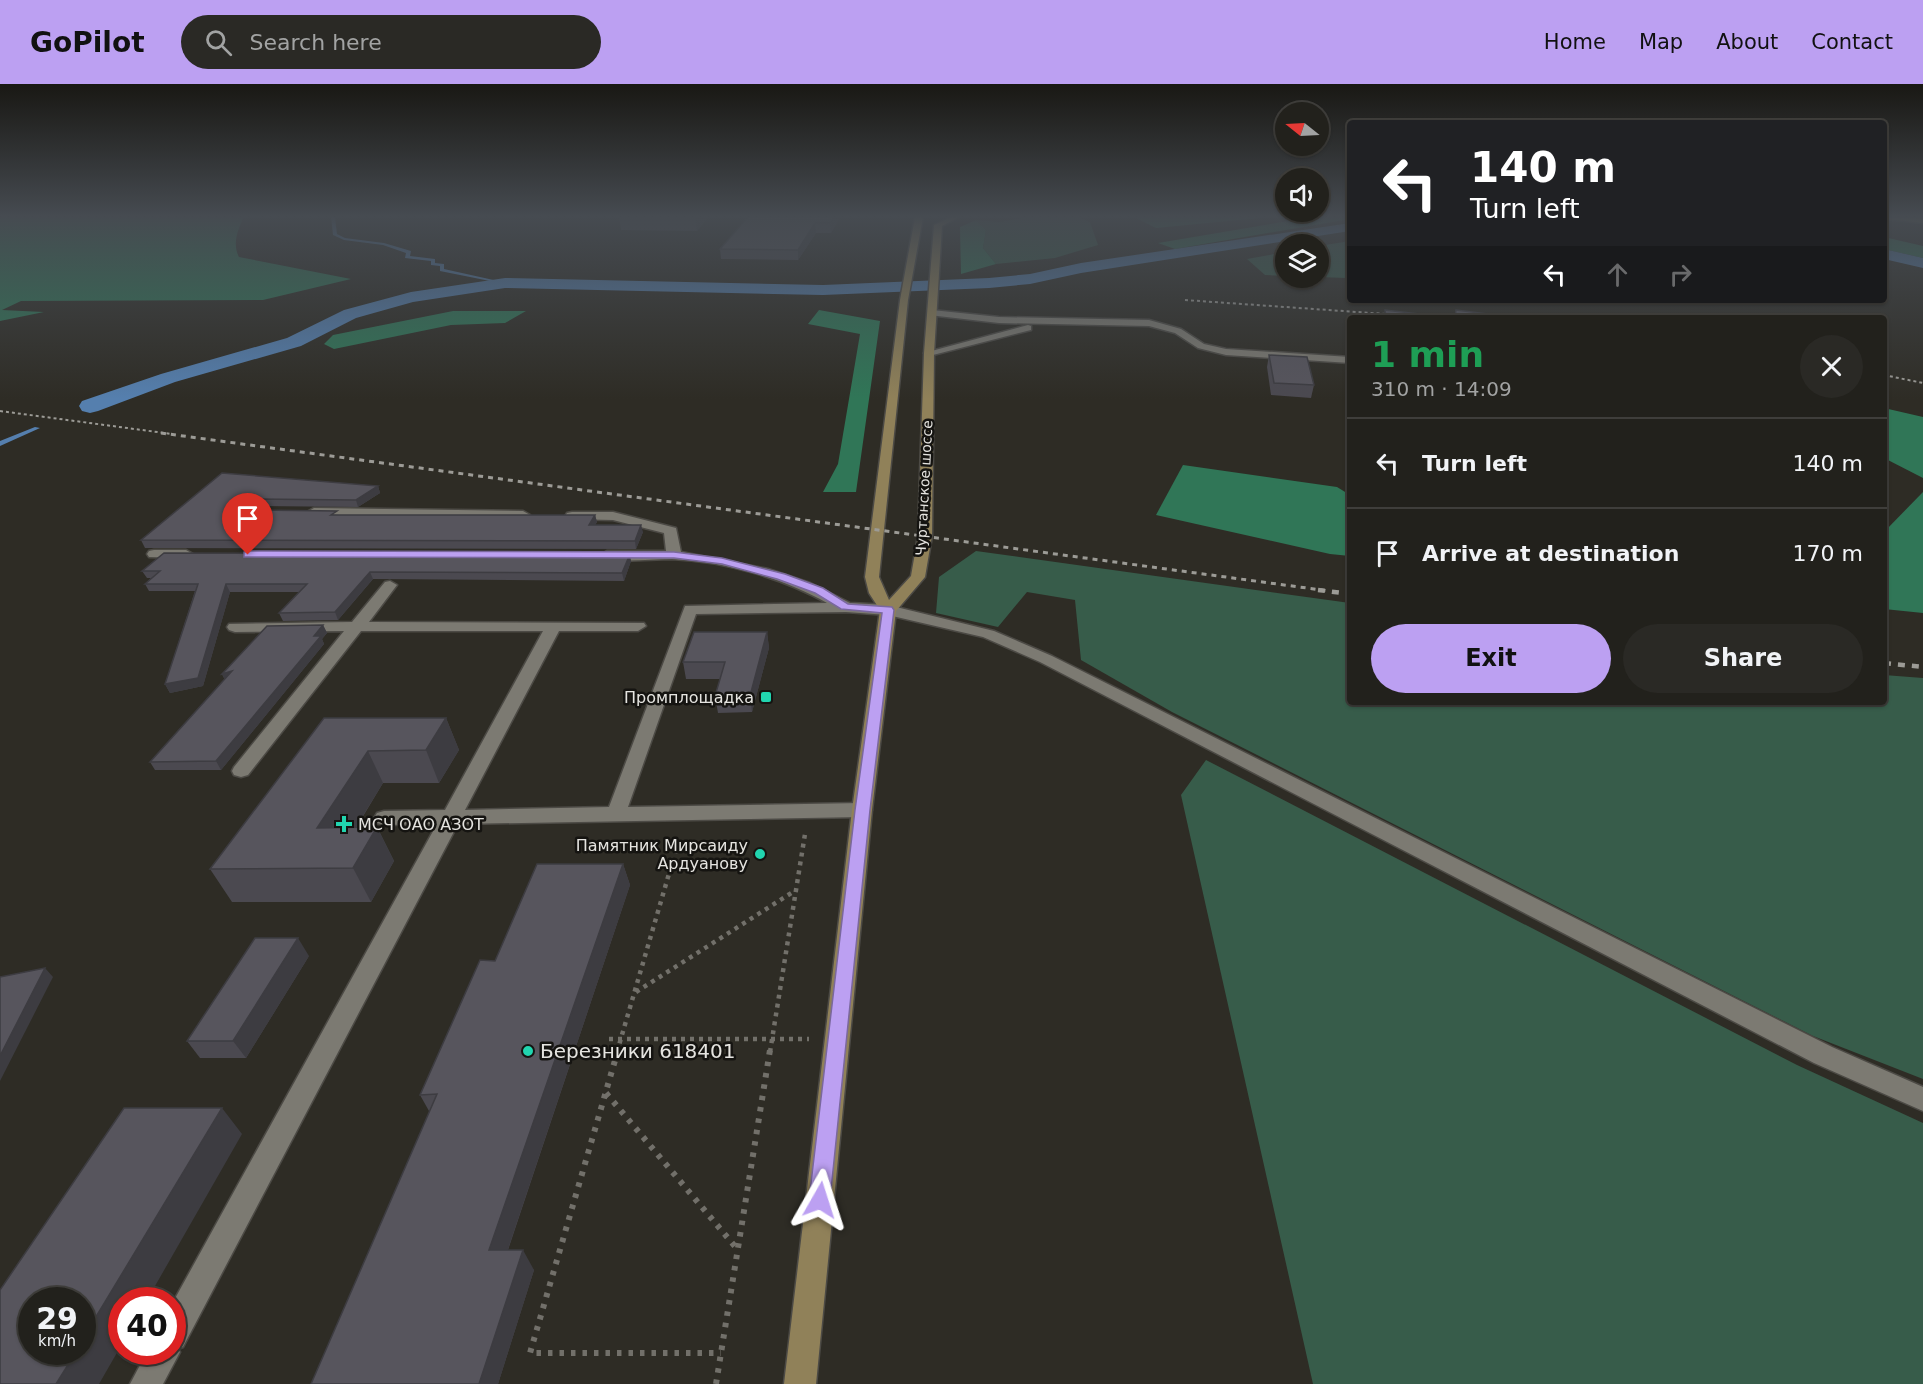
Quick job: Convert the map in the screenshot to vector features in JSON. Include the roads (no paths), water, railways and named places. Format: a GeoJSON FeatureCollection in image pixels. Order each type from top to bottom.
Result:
{"type":"FeatureCollection","features":[{"type":"Feature","properties":{"kind":"street"},"geometry":{"type":"LineString","coordinates":[[800,1384],[862,810],[888,610],[877,593],[872,577],[908,278]]}},
{"type":"Feature","properties":{"kind":"street","name":"Чуртанское шоссе"},"geometry":{"type":"LineString","coordinates":[[888,610],[918,577],[925,536],[928,353],[934,278]]}},
{"type":"Feature","properties":{"kind":"lane"},"geometry":{"type":"LineString","coordinates":[[932,313],[999,320],[1149,323],[1178,331],[1201,346],[1226,352],[1347,360]]}},
{"type":"Feature","properties":{"kind":"lane"},"geometry":{"type":"LineString","coordinates":[[928,353],[1062,321]]}},
{"type":"Feature","properties":{"kind":"lane"},"geometry":{"type":"LineString","coordinates":[[305,512],[613,516],[671,531],[674,555]]}},
{"type":"Feature","properties":{"kind":"lane"},"geometry":{"type":"LineString","coordinates":[[154,554],[201,555]]}},
{"type":"Feature","properties":{"kind":"lane"},"geometry":{"type":"LineString","coordinates":[[591,555],[674,555],[722,561],[781,576],[819,591],[846,607]]}},
{"type":"Feature","properties":{"kind":"lane"},"geometry":{"type":"LineString","coordinates":[[241,771],[390,585]]}},
{"type":"Feature","properties":{"kind":"lane"},"geometry":{"type":"LineString","coordinates":[[616,814],[690,609],[846,607],[888,610],[988,634],[1046,659],[1823,1055],[1923,1098]]}},
{"type":"Feature","properties":{"kind":"lane"},"geometry":{"type":"LineString","coordinates":[[186,1310],[554,626]]}},
{"type":"Feature","properties":{"kind":"lane"},"geometry":{"type":"LineString","coordinates":[[235,627],[638,626]]}},
{"type":"Feature","properties":{"kind":"lane"},"geometry":{"type":"LineString","coordinates":[[384,818],[862,810]]}},
{"type":"Feature","properties":{"kind":"lane"},"geometry":{"type":"LineString","coordinates":[[147,1384],[157,1365]]}},
{"type":"Feature","properties":{"kind":"waterway"},"geometry":{"type":"LineString","coordinates":[[479,278],[505,283]]}},
{"type":"Feature","properties":{"kind":"waterway"},"geometry":{"type":"LineString","coordinates":[[90,406],[168,378],[294,342],[350,314],[411,297],[505,283],[823,290],[989,283],[1036,278]]}},
{"type":"Feature","properties":{"kind":"waterway"},"geometry":{"type":"LineString","coordinates":[[0,444],[37,428]]}},
{"type":"Feature","properties":{"kind":"railway"},"geometry":{"type":"LineString","coordinates":[[1185,300],[1400,315]]}},
{"type":"Feature","properties":{"kind":"railway"},"geometry":{"type":"LineString","coordinates":[[1887,376],[1923,383]]}},
{"type":"Feature","properties":{"kind":"railway"},"geometry":{"type":"LineString","coordinates":[[0,411],[172,434]]}},
{"type":"Feature","properties":{"kind":"railway"},"geometry":{"type":"LineString","coordinates":[[161,433],[1329,591]]}},
{"type":"Feature","properties":{"kind":"railway"},"geometry":{"type":"LineString","coordinates":[[1318,590],[1347,594]]}},
{"type":"Feature","properties":{"kind":"railway"},"geometry":{"type":"LineString","coordinates":[[1887,663],[1923,667]]}},
{"type":"Feature","properties":{"kind":"place","name":"Промплощадка"},"geometry":{"type":"Point","coordinates":[766,697]}},
{"type":"Feature","properties":{"kind":"place","name":"МСЧ ОАО АЗОТ"},"geometry":{"type":"Point","coordinates":[344,824]}},
{"type":"Feature","properties":{"kind":"place","name":"Памятник Мирсаиду Ардуанову"},"geometry":{"type":"Point","coordinates":[760,854]}},
{"type":"Feature","properties":{"kind":"place","name":"Березники 618401"},"geometry":{"type":"Point","coordinates":[528,1051]}}]}
